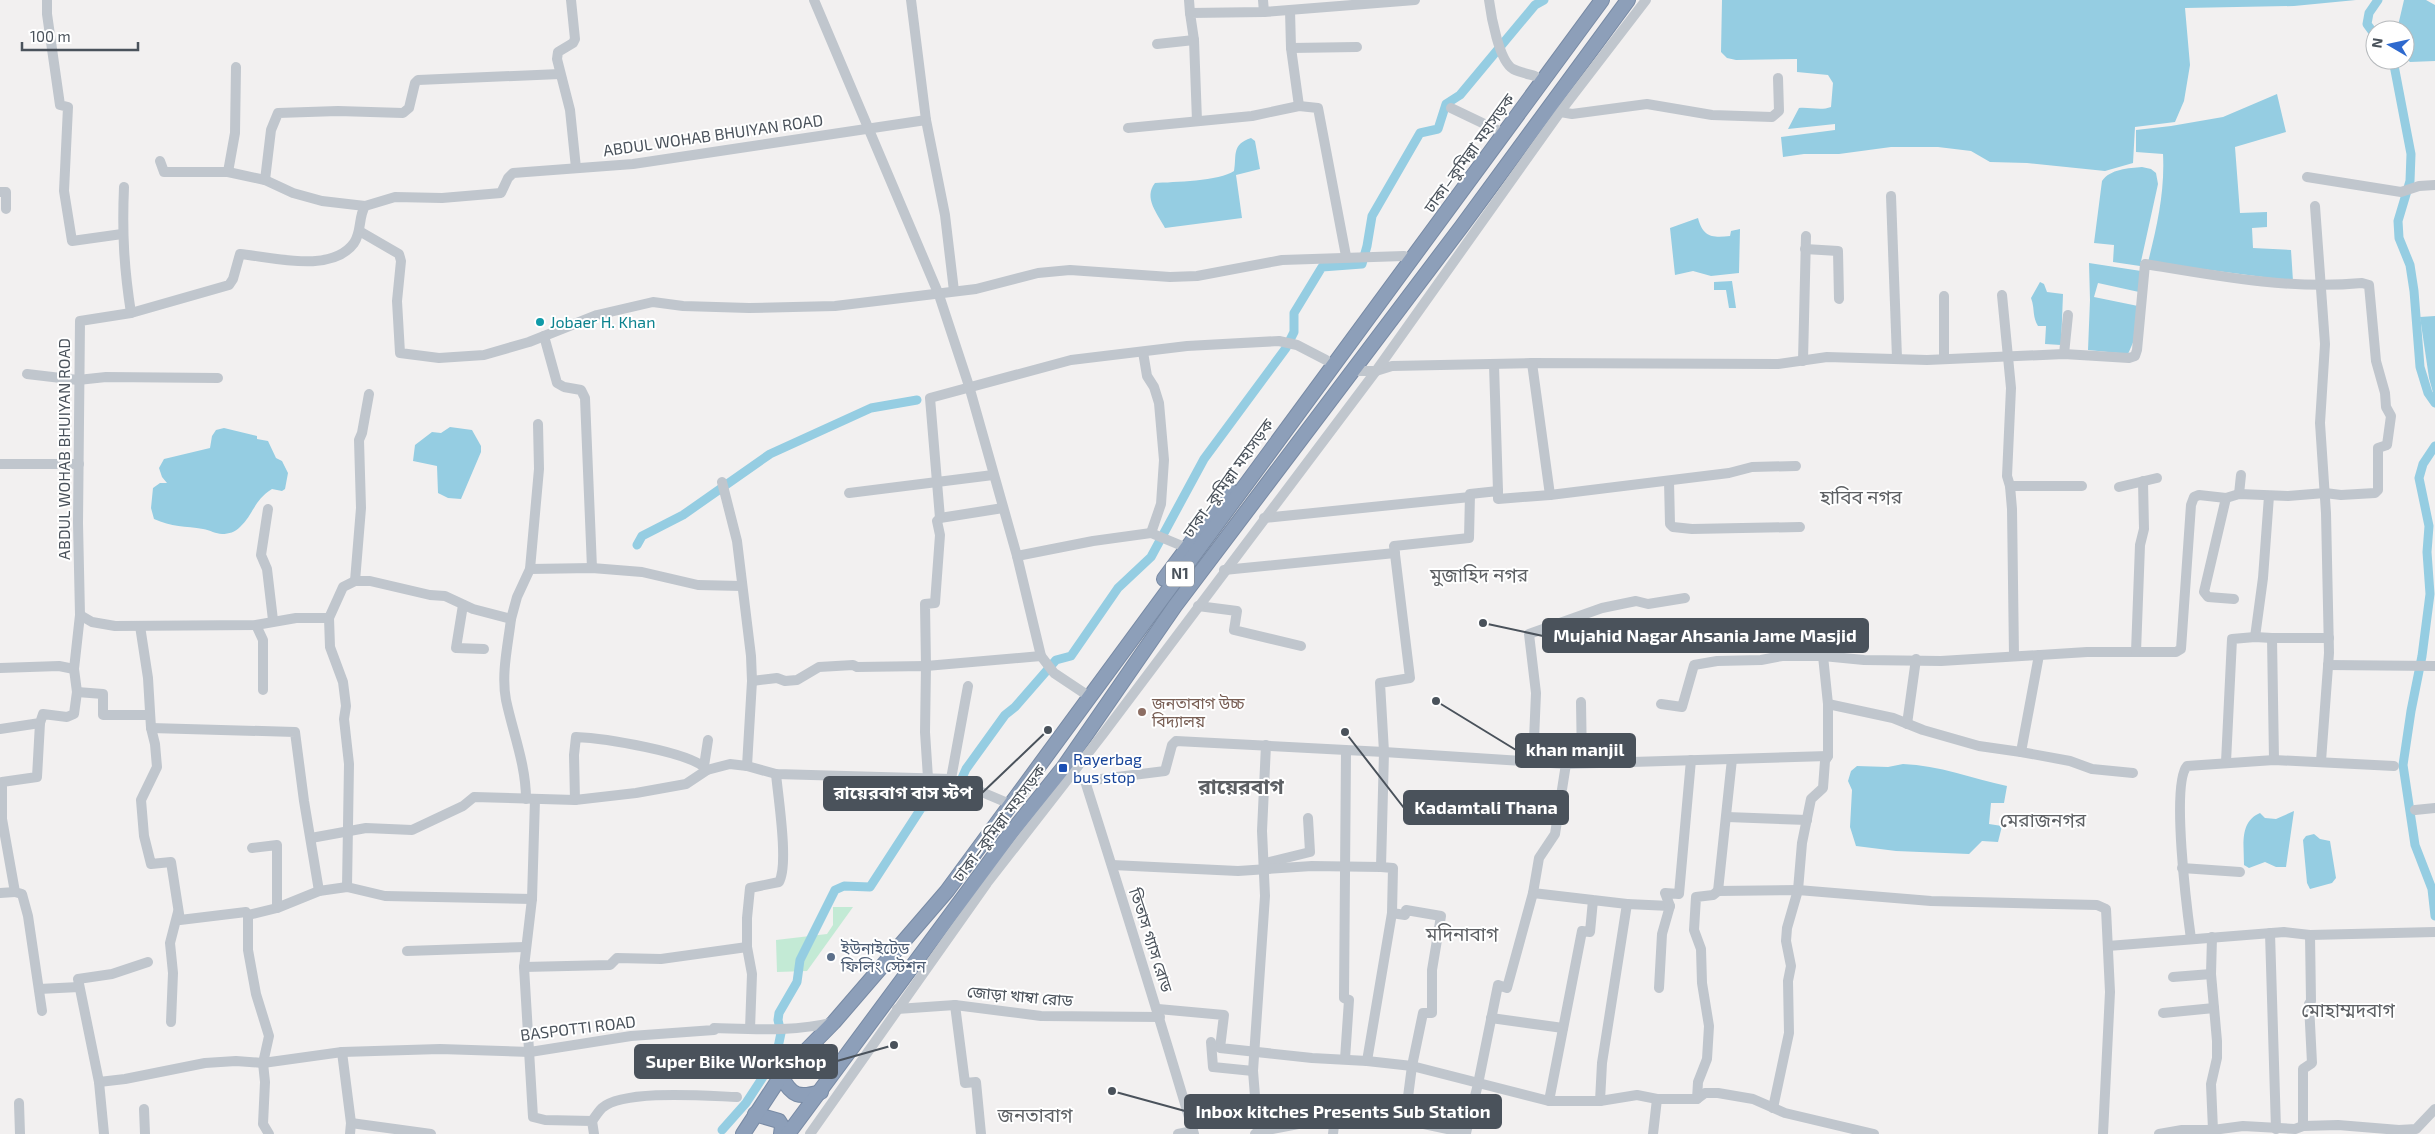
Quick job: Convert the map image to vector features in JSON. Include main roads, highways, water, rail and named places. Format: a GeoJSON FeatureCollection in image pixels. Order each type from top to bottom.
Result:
{"type":"FeatureCollection","features":[{"type":"Feature","properties":{"kind":"highway"},"geometry":{"type":"LineString","coordinates":[[1010,804],[1038,757],[1084,693],[1182,545],[1404,256],[1590,0]]}},
{"type":"Feature","properties":{"kind":"highway","name":"ঢাকা–কুমিল্লা মহাসড়ক"},"geometry":{"type":"LineString","coordinates":[[743,1134],[781,1076],[834,1022],[946,891],[1602,0]]}},
{"type":"Feature","properties":{"kind":"highway","name":"ঢাকা–কুমিল্লা মহাসড়ক"},"geometry":{"type":"LineString","coordinates":[[788,1134],[821,1092],[1014,829],[1067,771],[1175,606],[1313,420],[1554,111],[1628,0]]}},
{"type":"Feature","properties":{"kind":"highway"},"geometry":{"type":"LineString","coordinates":[[781,1076],[793,1093],[803,1096],[821,1092]]}},
{"type":"Feature","properties":{"kind":"highway"},"geometry":{"type":"LineString","coordinates":[[755,1114],[779,1121],[782,1126],[781,1134]]}},
{"type":"Feature","properties":{"kind":"water"},"geometry":{"type":"Polygon","coordinates":[[[1722,0],[2356,0],[2294,6],[2185,8],[2190,65],[2184,101],[2175,122],[2135,127],[2133,163],[2105,171],[2027,163],[1990,162],[1971,151],[1938,147],[1891,147],[1839,154],[1804,154],[1783,157],[1781,137],[1835,130],[1835,124],[1788,129],[1799,108],[1823,109],[1831,107],[1833,83],[1828,75],[1797,72],[1797,59],[1736,60],[1727,58],[1721,52],[1722,0]]]}},
{"type":"Feature","properties":{"kind":"water"},"geometry":{"type":"Polygon","coordinates":[[[2404,0],[2426,0],[2435,5],[2435,61],[2415,62],[2415,20],[2399,20],[2404,0]]]}},
{"type":"Feature","properties":{"kind":"water"},"geometry":{"type":"Polygon","coordinates":[[[2277,94],[2286,132],[2235,147],[2240,213],[2267,212],[2267,227],[2252,228],[2253,248],[2291,250],[2293,281],[2148,262],[2160,209],[2163,182],[2163,154],[2136,152],[2136,130],[2223,117],[2277,94]]]}},
{"type":"Feature","properties":{"kind":"water"},"geometry":{"type":"Polygon","coordinates":[[[1251,138],[1255,141],[1260,169],[1236,175],[1242,218],[1165,228],[1151,200],[1152,189],[1155,183],[1218,177],[1234,171],[1235,155],[1238,147],[1251,138]]]}},
{"type":"Feature","properties":{"kind":"water"},"geometry":{"type":"Polygon","coordinates":[[[2142,167],[2151,169],[2156,173],[2158,184],[2140,266],[2113,262],[2114,245],[2094,243],[2102,181],[2105,177],[2115,172],[2142,167]]]}},
{"type":"Feature","properties":{"kind":"water"},"geometry":{"type":"Polygon","coordinates":[[[1698,218],[1703,229],[1709,235],[1718,237],[1730,236],[1731,231],[1740,229],[1739,273],[1711,276],[1693,271],[1675,275],[1670,228],[1698,218]]]}},
{"type":"Feature","properties":{"kind":"water"},"geometry":{"type":"Polygon","coordinates":[[[2089,263],[2141,271],[2139,292],[2098,283],[2094,297],[2138,306],[2135,338],[2128,354],[2088,350],[2089,263]]]}},
{"type":"Feature","properties":{"kind":"water"},"geometry":{"type":"Polygon","coordinates":[[[1732,281],[1736,308],[1729,308],[1726,290],[1714,290],[1714,282],[1732,281]]]}},
{"type":"Feature","properties":{"kind":"water"},"geometry":{"type":"Polygon","coordinates":[[[2040,282],[2044,284],[2047,292],[2063,294],[2061,345],[2045,344],[2046,326],[2038,326],[2035,319],[2031,298],[2040,282]]]}},
{"type":"Feature","properties":{"kind":"water"},"geometry":{"type":"Polygon","coordinates":[[[2435,316],[2435,400],[2429,378],[2420,317],[2435,316]]]}},
{"type":"Feature","properties":{"kind":"water"},"geometry":{"type":"Polygon","coordinates":[[[450,427],[472,430],[481,446],[481,452],[461,499],[448,498],[438,493],[437,466],[413,461],[415,445],[432,432],[441,433],[450,427]]]}},
{"type":"Feature","properties":{"kind":"water"},"geometry":{"type":"Polygon","coordinates":[[[224,428],[257,436],[257,439],[268,441],[276,458],[282,461],[288,473],[285,489],[282,491],[272,489],[261,498],[245,522],[236,530],[225,534],[172,525],[154,519],[151,508],[153,488],[160,483],[167,483],[162,477],[159,468],[164,459],[210,448],[212,436],[216,430],[224,428]]]}},
{"type":"Feature","properties":{"kind":"water"},"geometry":{"type":"Polygon","coordinates":[[[1903,764],[1930,767],[2007,786],[2004,803],[1991,803],[1989,824],[2002,826],[1998,842],[1982,841],[1969,854],[1896,851],[1856,846],[1850,827],[1852,790],[1848,781],[1851,771],[1857,766],[1888,767],[1903,764]]]}},
{"type":"Feature","properties":{"kind":"water"},"geometry":{"type":"Polygon","coordinates":[[[2294,811],[2286,867],[2276,867],[2265,862],[2249,868],[2244,865],[2244,835],[2253,817],[2260,813],[2265,818],[2276,819],[2294,811]]]}},
{"type":"Feature","properties":{"kind":"water"},"geometry":{"type":"Polygon","coordinates":[[[2314,834],[2320,839],[2330,841],[2336,878],[2332,883],[2310,889],[2307,883],[2303,840],[2306,836],[2314,834]]]}},
{"type":"Feature","properties":{"kind":"waterway"},"geometry":{"type":"LineString","coordinates":[[722,1130],[746,1103],[776,1057],[781,1033],[778,1020],[779,1013],[797,982],[800,960],[835,890],[844,886],[870,887],[922,807],[958,804],[965,798],[962,778],[966,769],[1005,715],[1015,707],[1056,660],[1071,656],[1118,588],[1151,557],[1204,459],[1286,348],[1294,332],[1294,313],[1322,267],[1362,264],[1372,216],[1420,133],[1438,129],[1446,104],[1460,95],[1535,5],[1544,0]]}},
{"type":"Feature","properties":{"kind":"waterway"},"geometry":{"type":"LineString","coordinates":[[2368,20],[2369,13],[2378,0]]}},
{"type":"Feature","properties":{"kind":"waterway"},"geometry":{"type":"LineString","coordinates":[[2395,70],[2411,154],[2410,181],[2398,221],[2399,238],[2410,265],[2420,367],[2428,393],[2435,403]]}},
{"type":"Feature","properties":{"kind":"waterway"},"geometry":{"type":"LineString","coordinates":[[637,545],[642,536],[683,515],[770,454],[871,408],[917,400]]}},
{"type":"Feature","properties":{"kind":"waterway"},"geometry":{"type":"LineString","coordinates":[[2435,446],[2423,464],[2419,478],[2429,526],[2427,552],[2430,594],[2422,656],[2403,765],[2415,845],[2432,889],[2435,916]]}},
{"type":"Feature","properties":{"kind":"place","name":"Jobaer H. Khan"},"geometry":{"type":"Point","coordinates":[540,322]}},
{"type":"Feature","properties":{"kind":"place","name":"Mujahid Nagar Ahsania Jame Masjid"},"geometry":{"type":"Point","coordinates":[1483,623]}},
{"type":"Feature","properties":{"kind":"place","name":"khan manjil"},"geometry":{"type":"Point","coordinates":[1436,701]}},
{"type":"Feature","properties":{"kind":"place","name":"জনতাবাগ উচ্চ বিদ্যালয়"},"geometry":{"type":"Point","coordinates":[1142,712]}},
{"type":"Feature","properties":{"kind":"place","name":"রায়েরবাগ বাস স্টপ"},"geometry":{"type":"Point","coordinates":[1048,730]}},
{"type":"Feature","properties":{"kind":"place","name":"Kadamtali Thana"},"geometry":{"type":"Point","coordinates":[1345,732]}},
{"type":"Feature","properties":{"kind":"place","name":"Rayerbag bus stop"},"geometry":{"type":"Point","coordinates":[1063,768]}},
{"type":"Feature","properties":{"kind":"place","name":"ইউনাইটেড ফিলিং স্টেশন"},"geometry":{"type":"Point","coordinates":[831,957]}},
{"type":"Feature","properties":{"kind":"place","name":"Super Bike Workshop"},"geometry":{"type":"Point","coordinates":[894,1045]}},
{"type":"Feature","properties":{"kind":"place","name":"Inbox kitches Presents Sub Station"},"geometry":{"type":"Point","coordinates":[1112,1091]}},
{"type":"Feature","properties":{"kind":"district","name":"হাবিব নগর"},"geometry":{"type":"Point","coordinates":[1861,497]}},
{"type":"Feature","properties":{"kind":"district","name":"মুজাহিদ নগর"},"geometry":{"type":"Point","coordinates":[1479,575]}},
{"type":"Feature","properties":{"kind":"district","name":"রায়েরবাগ"},"geometry":{"type":"Point","coordinates":[1241,787]}},
{"type":"Feature","properties":{"kind":"district","name":"মেরাজনগর"},"geometry":{"type":"Point","coordinates":[2043,820]}},
{"type":"Feature","properties":{"kind":"district","name":"মদিনাবাগ"},"geometry":{"type":"Point","coordinates":[1462,934]}},
{"type":"Feature","properties":{"kind":"district","name":"মোহাম্মদবাগ"},"geometry":{"type":"Point","coordinates":[2348,1010]}},
{"type":"Feature","properties":{"kind":"district","name":"জনতাবাগ"},"geometry":{"type":"Point","coordinates":[1035,1115]}}]}
